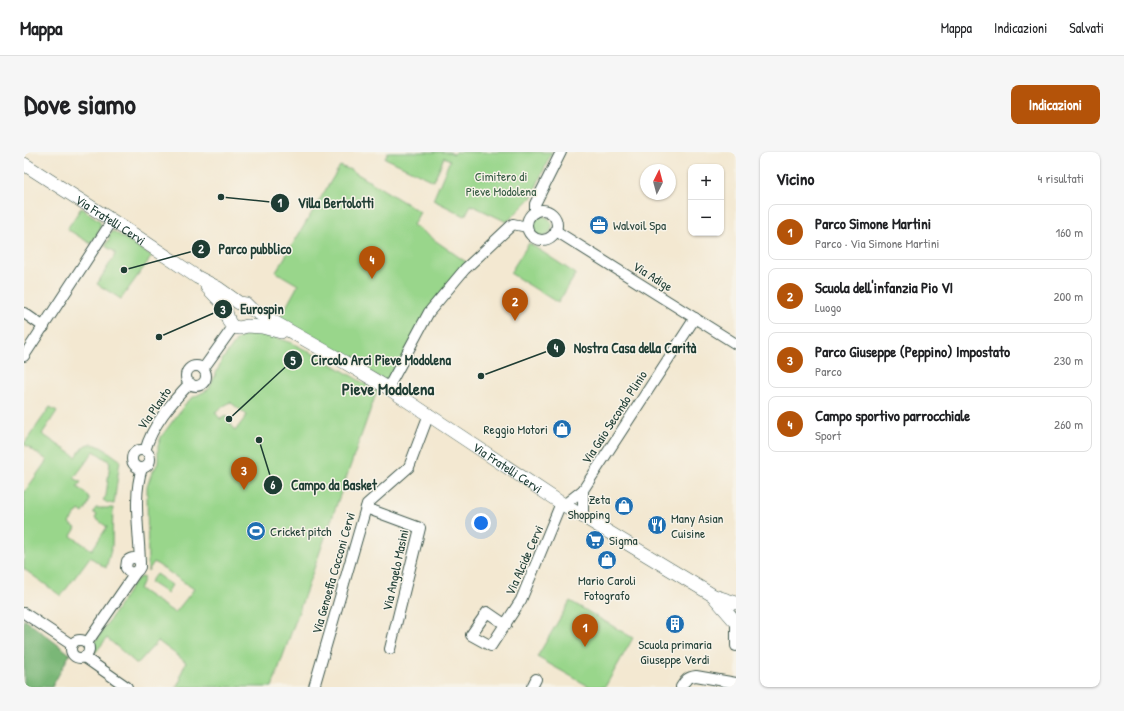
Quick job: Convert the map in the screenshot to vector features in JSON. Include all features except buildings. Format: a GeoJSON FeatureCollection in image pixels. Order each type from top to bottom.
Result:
{"type":"FeatureCollection","features":[{"type":"Feature","properties":{"kind":"main road","name":"Via Fratelli Cervi"},"geometry":{"type":"LineString","coordinates":[[24,164],[239,303],[246,304],[251,309],[388,388],[583,517],[714,596],[736,603]]}},
{"type":"Feature","properties":{"kind":"main road","name":"Via Fratelli Cervi"},"geometry":{"type":"LineString","coordinates":[[197,277],[224,305],[230,321],[240,328],[247,326],[262,327],[302,338]]}},
{"type":"Feature","properties":{"kind":"main road"},"geometry":{"type":"LineString","coordinates":[[230,321],[228,311],[232,305],[239,303]]}},
{"type":"Feature","properties":{"kind":"main road"},"geometry":{"type":"LineString","coordinates":[[247,326],[252,320],[253,313],[251,309]]}},
{"type":"Feature","properties":{"kind":"main road","name":"Via Fratelli Cervi"},"geometry":{"type":"LineString","coordinates":[[714,596],[736,621]]}},
{"type":"Feature","properties":{"kind":"street"},"geometry":{"type":"LineString","coordinates":[[535,212],[535,204],[561,152]]}},
{"type":"Feature","properties":{"kind":"street"},"geometry":{"type":"LineString","coordinates":[[544,211],[552,214],[557,222],[556,231],[551,238],[538,240],[531,235],[527,227],[529,218],[535,212],[544,211]]}},
{"type":"Feature","properties":{"kind":"street"},"geometry":{"type":"LineString","coordinates":[[24,356],[112,221]]}},
{"type":"Feature","properties":{"kind":"street"},"geometry":{"type":"LineString","coordinates":[[388,388],[429,312],[465,269],[513,224],[527,227]]}},
{"type":"Feature","properties":{"kind":"street","name":"Via Adige"},"geometry":{"type":"LineString","coordinates":[[556,231],[736,344]]}},
{"type":"Feature","properties":{"kind":"street"},"geometry":{"type":"LineString","coordinates":[[24,313],[44,327]]}},
{"type":"Feature","properties":{"kind":"street","name":"Via Gaio Secondo Plinio"},"geometry":{"type":"LineString","coordinates":[[563,504],[583,490],[695,318]]}},
{"type":"Feature","properties":{"kind":"street","name":"Via Plauto"},"geometry":{"type":"LineString","coordinates":[[131,571],[140,569],[138,479],[142,468],[148,465],[150,460],[149,454],[145,451],[148,441],[174,400],[190,383],[197,385],[204,381],[205,374],[203,369],[230,321]]}},
{"type":"Feature","properties":{"kind":"street","name":"Via Genoeffa Cocconi Cervi"},"geometry":{"type":"LineString","coordinates":[[314,687],[367,504],[409,467],[429,414]]}},
{"type":"Feature","properties":{"kind":"street"},"geometry":{"type":"LineString","coordinates":[[583,490],[583,517]]}},
{"type":"Feature","properties":{"kind":"street","name":"Via Alcide Cervi"},"geometry":{"type":"LineString","coordinates":[[506,624],[521,600],[563,504]]}},
{"type":"Feature","properties":{"kind":"street","name":"Via Angelo Masini"},"geometry":{"type":"LineString","coordinates":[[366,508],[420,528],[390,649]]}},
{"type":"Feature","properties":{"kind":"street","name":"Via Plauto"},"geometry":{"type":"LineString","coordinates":[[131,571],[126,563],[136,544],[138,531]]}},
{"type":"Feature","properties":{"kind":"street"},"geometry":{"type":"LineString","coordinates":[[129,559],[136,559],[140,562]]}},
{"type":"Feature","properties":{"kind":"street","name":"Via Plauto"},"geometry":{"type":"LineString","coordinates":[[84,657],[89,651],[89,645],[87,643],[120,595],[131,571]]}},
{"type":"Feature","properties":{"kind":"street"},"geometry":{"type":"LineString","coordinates":[[24,613],[72,645]]}},
{"type":"Feature","properties":{"kind":"street"},"geometry":{"type":"LineString","coordinates":[[736,621],[736,646]]}},
{"type":"Feature","properties":{"kind":"street"},"geometry":{"type":"LineString","coordinates":[[72,645],[80,640],[87,643]]}},
{"type":"Feature","properties":{"kind":"street"},"geometry":{"type":"LineString","coordinates":[[72,645],[72,652],[74,655],[78,658],[84,657],[127,687]]}},
{"type":"Feature","properties":{"kind":"street"},"geometry":{"type":"LineString","coordinates":[[681,687],[686,679],[696,676],[736,683]]}},
{"type":"Feature","properties":{"kind":"green space","name":"Cimitero di Pieve Modolena"},"geometry":{"type":"Polygon","coordinates":[[[388,152],[449,152],[454,154],[456,152],[552,152],[531,198],[507,222],[471,205],[465,216],[433,200],[450,160],[444,157],[434,181],[385,158],[388,152]]]}},
{"type":"Feature","properties":{"kind":"green space"},"geometry":{"type":"Polygon","coordinates":[[[340,166],[351,170],[420,212],[413,225],[469,264],[429,312],[390,384],[280,318],[298,285],[276,272],[340,166]]]}},
{"type":"Feature","properties":{"kind":"green space"},"geometry":{"type":"Polygon","coordinates":[[[81,208],[100,221],[99,230],[91,244],[67,229],[81,208]]]}},
{"type":"Feature","properties":{"kind":"green space"},"geometry":{"type":"Polygon","coordinates":[[[542,216],[549,219],[552,226],[549,233],[542,236],[535,233],[532,226],[535,219],[542,216]]]}},
{"type":"Feature","properties":{"kind":"green space"},"geometry":{"type":"Polygon","coordinates":[[[113,231],[152,256],[121,299],[97,284],[115,255],[115,252],[105,246],[110,238],[108,236],[113,231]]]}},
{"type":"Feature","properties":{"kind":"green space"},"geometry":{"type":"Polygon","coordinates":[[[529,243],[576,274],[558,303],[510,273],[529,243]]]}},
{"type":"Feature","properties":{"kind":"green space"},"geometry":{"type":"Polygon","coordinates":[[[256,331],[292,343],[323,359],[377,391],[272,687],[176,687],[181,679],[180,676],[186,662],[158,641],[137,664],[107,638],[95,653],[95,642],[136,580],[141,577],[144,578],[139,589],[175,613],[194,589],[154,562],[148,571],[147,487],[151,475],[158,463],[158,446],[161,437],[186,403],[209,389],[222,360],[237,340],[246,334],[256,331]],[[230,402],[215,412],[220,419],[226,416],[235,431],[247,415],[230,402]]]}},
{"type":"Feature","properties":{"kind":"green space"},"geometry":{"type":"Polygon","coordinates":[[[50,407],[57,411],[42,434],[76,457],[83,447],[90,444],[99,446],[120,460],[114,504],[103,500],[106,496],[110,462],[94,451],[74,478],[81,482],[77,487],[88,496],[89,501],[83,513],[79,510],[69,523],[76,528],[71,536],[92,550],[107,527],[95,518],[97,515],[93,512],[96,508],[113,508],[112,546],[106,568],[90,557],[61,596],[24,569],[24,493],[47,460],[24,444],[50,407]]]}},
{"type":"Feature","properties":{"kind":"green space"},"geometry":{"type":"Polygon","coordinates":[[[156,574],[172,585],[167,593],[150,582],[156,574]]]}},
{"type":"Feature","properties":{"kind":"green space"},"geometry":{"type":"Polygon","coordinates":[[[570,601],[633,638],[605,687],[590,687],[537,657],[570,601]]]}},
{"type":"Feature","properties":{"kind":"green space"},"geometry":{"type":"Polygon","coordinates":[[[24,619],[70,654],[52,687],[24,687],[24,619]]]}},
{"type":"Feature","properties":{"kind":"place","name":"Villa Bertolotti"},"geometry":{"type":"Point","coordinates":[221,197]}},
{"type":"Feature","properties":{"kind":"place","name":"Walvoil Spa"},"geometry":{"type":"Point","coordinates":[599,225]}},
{"type":"Feature","properties":{"kind":"place","name":"Parco pubblico"},"geometry":{"type":"Point","coordinates":[124,270]}},
{"type":"Feature","properties":{"kind":"place","name":"Campo sportivo parrocchiale"},"geometry":{"type":"Point","coordinates":[372,279]}},
{"type":"Feature","properties":{"kind":"place","name":"Scuola dell'infanzia Pio VI"},"geometry":{"type":"Point","coordinates":[515,321]}},
{"type":"Feature","properties":{"kind":"place","name":"Eurospin"},"geometry":{"type":"Point","coordinates":[159,337]}},
{"type":"Feature","properties":{"kind":"place","name":"Nostra Casa della Carità"},"geometry":{"type":"Point","coordinates":[481,376]}},
{"type":"Feature","properties":{"kind":"place","name":"Circolo Arci Pieve Modolena"},"geometry":{"type":"Point","coordinates":[229,419]}},
{"type":"Feature","properties":{"kind":"place","name":"Reggio Motori"},"geometry":{"type":"Point","coordinates":[562,429]}},
{"type":"Feature","properties":{"kind":"place","name":"Campo da Basket"},"geometry":{"type":"Point","coordinates":[259,440]}},
{"type":"Feature","properties":{"kind":"place","name":"Parco Giuseppe (Peppino) Impostato"},"geometry":{"type":"Point","coordinates":[244,490]}},
{"type":"Feature","properties":{"kind":"place","name":"Zeta Shopping"},"geometry":{"type":"Point","coordinates":[624,506]}},
{"type":"Feature","properties":{"kind":"place","name":"Many Asian Cuisine"},"geometry":{"type":"Point","coordinates":[657,525]}},
{"type":"Feature","properties":{"kind":"place","name":"Cricket pitch"},"geometry":{"type":"Point","coordinates":[256,531]}},
{"type":"Feature","properties":{"kind":"place","name":"Sigma"},"geometry":{"type":"Point","coordinates":[595,540]}},
{"type":"Feature","properties":{"kind":"place","name":"Mario Caroli Fotografo"},"geometry":{"type":"Point","coordinates":[607,560]}},
{"type":"Feature","properties":{"kind":"place","name":"Scuola primaria Giuseppe Verdi"},"geometry":{"type":"Point","coordinates":[675,624]}},
{"type":"Feature","properties":{"kind":"place","name":"Parco Simone Martini"},"geometry":{"type":"Point","coordinates":[585,647]}},
{"type":"Feature","properties":{"kind":"district","name":"Pieve Modolena"},"geometry":{"type":"Point","coordinates":[388,388]}}]}
